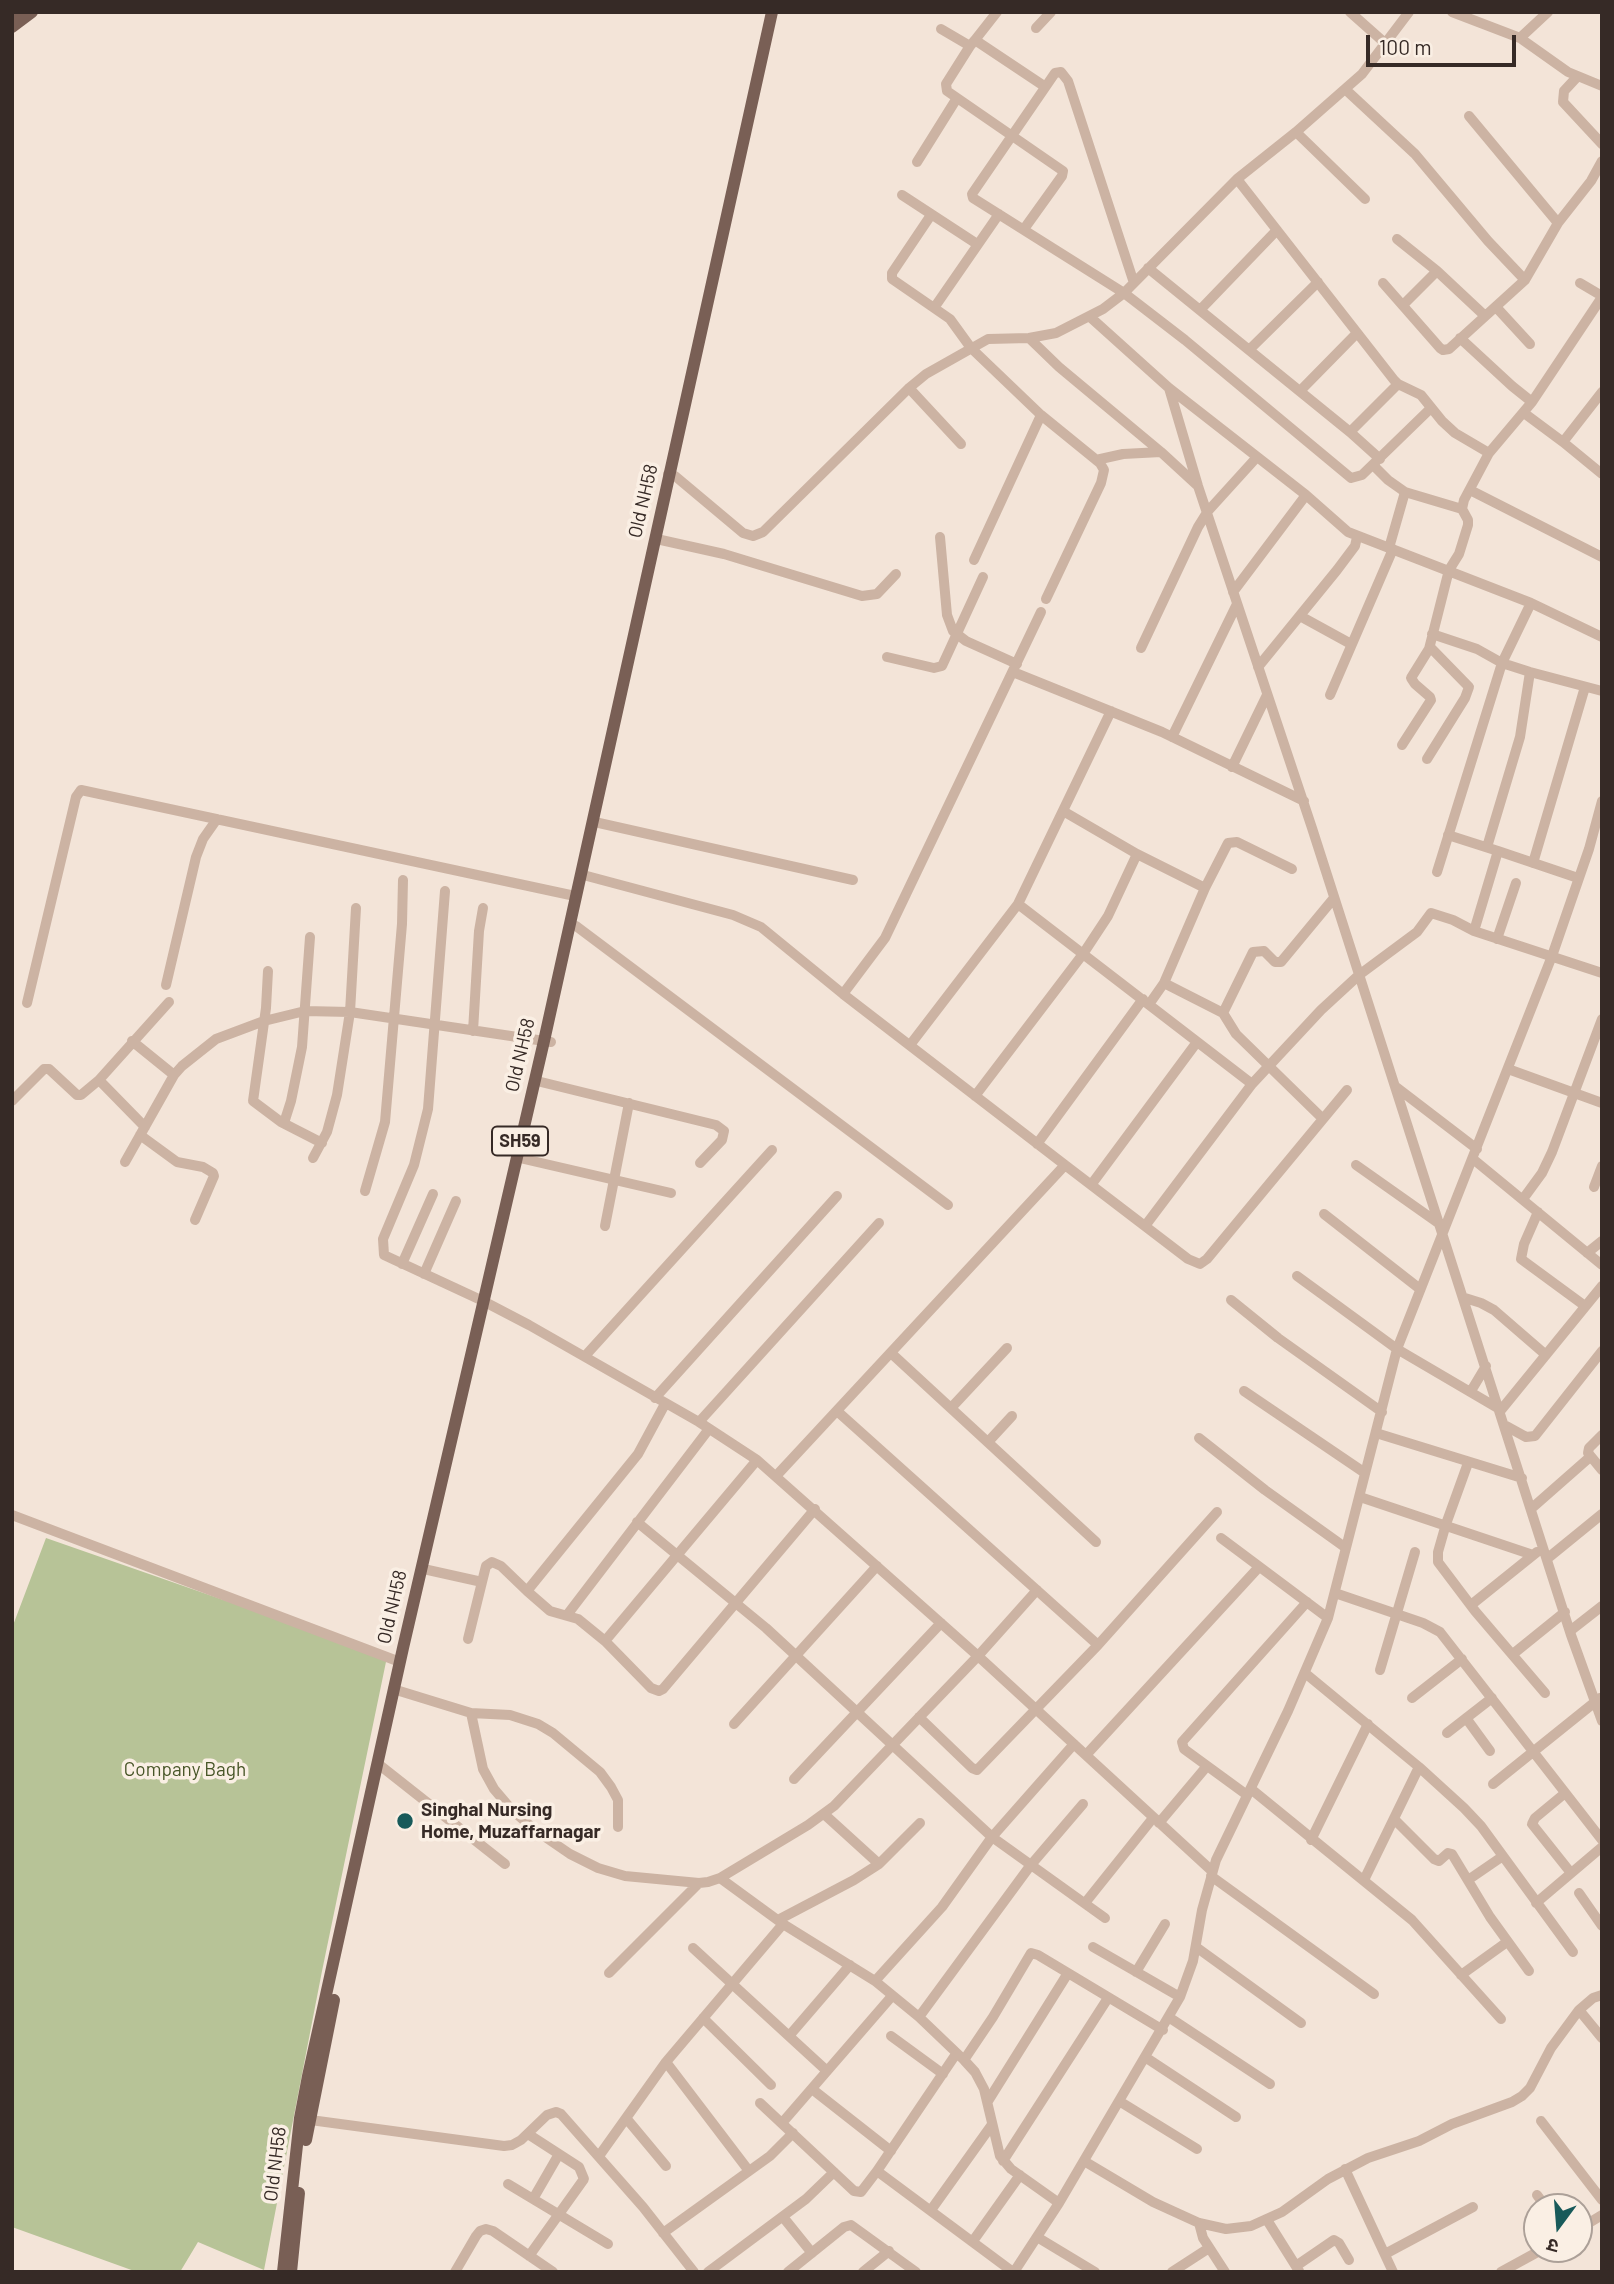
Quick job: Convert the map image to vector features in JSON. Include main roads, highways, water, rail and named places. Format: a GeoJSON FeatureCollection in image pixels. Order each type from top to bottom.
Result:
{"type":"FeatureCollection","features":[{"type":"Feature","properties":{"kind":"main road"},"geometry":{"type":"LineString","coordinates":[[12,27],[32,12]]}},
{"type":"Feature","properties":{"kind":"main road","name":"Old NH58"},"geometry":{"type":"LineString","coordinates":[[291,2272],[304,2119],[397,1690],[599,823],[772,12]]}},
{"type":"Feature","properties":{"kind":"main road","name":"Old NH58"},"geometry":{"type":"LineString","coordinates":[[486,1303],[524,1159],[575,897],[780,12]]}},
{"type":"Feature","properties":{"kind":"main road","name":"Old NH58"},"geometry":{"type":"LineString","coordinates":[[397,1690],[400,1662],[424,1577]]}},
{"type":"Feature","properties":{"kind":"main road","name":"Old NH58"},"geometry":{"type":"LineString","coordinates":[[283,2272],[298,2175]]}},
{"type":"Feature","properties":{"kind":"place","name":"Singhal Nursing Home, Muzaffarnagar"},"geometry":{"type":"Point","coordinates":[405,1821]}},
{"type":"Feature","properties":{"kind":"park label","name":"Company Bagh"},"geometry":{"type":"Point","coordinates":[185,1770]}}]}
